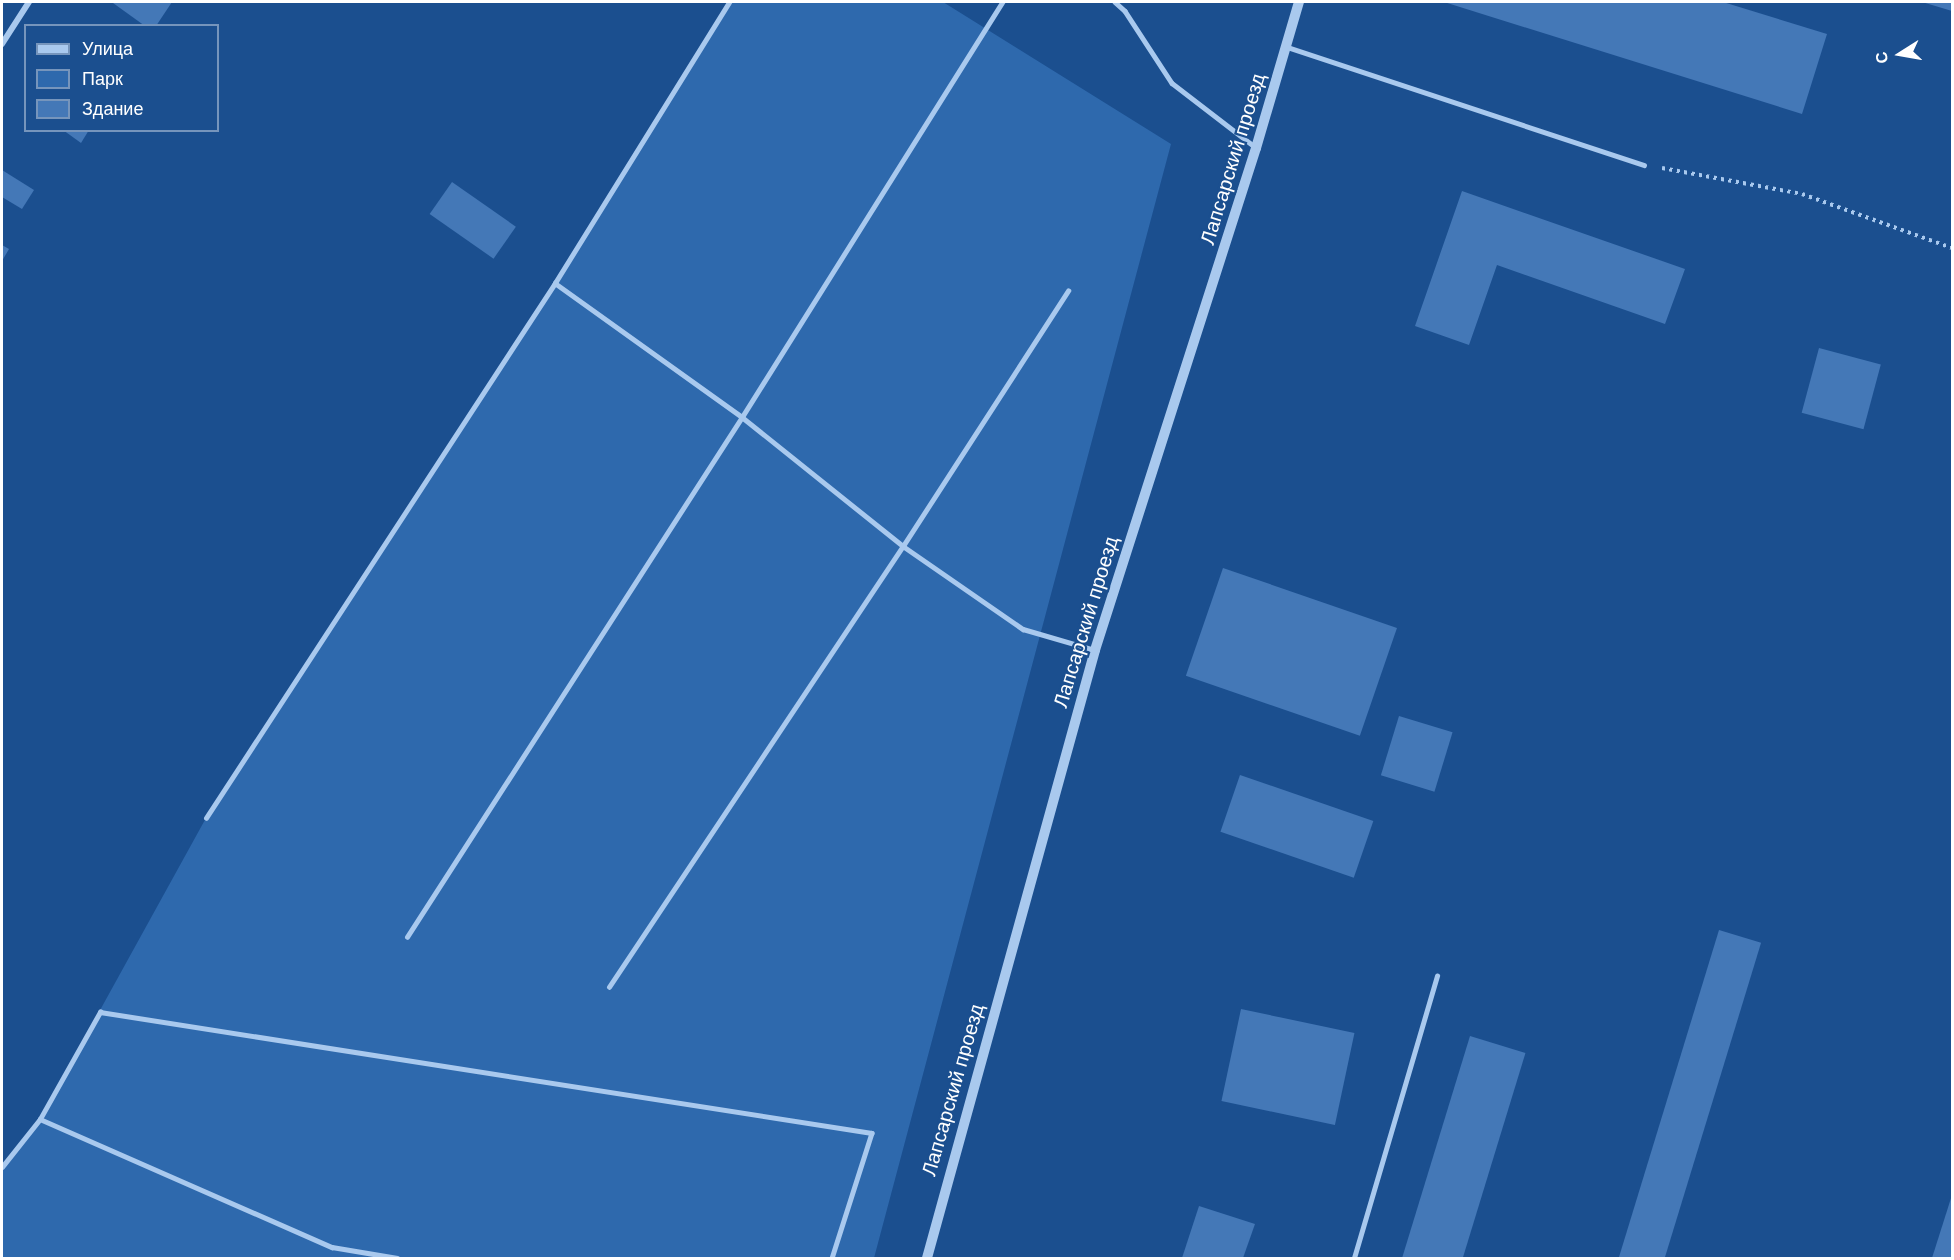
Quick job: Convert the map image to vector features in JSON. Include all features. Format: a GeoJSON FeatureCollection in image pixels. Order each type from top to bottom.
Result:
{"type":"FeatureCollection","features":[{"type":"Feature","properties":{"kind":"street"},"geometry":{"type":"LineString","coordinates":[[2,44],[29,2]]}},
{"type":"Feature","properties":{"kind":"street","name":"Лапсарский проезд"},"geometry":{"type":"LineString","coordinates":[[927,1258],[1095,650],[1256,148],[1299,2]]}},
{"type":"Feature","properties":{"kind":"lane"},"geometry":{"type":"LineString","coordinates":[[206,818],[555,283],[729,2]]}},
{"type":"Feature","properties":{"kind":"lane"},"geometry":{"type":"LineString","coordinates":[[407,937],[742,417],[1002,2]]}},
{"type":"Feature","properties":{"kind":"lane"},"geometry":{"type":"LineString","coordinates":[[1116,2],[1125,11],[1172,83],[1256,148]]}},
{"type":"Feature","properties":{"kind":"lane"},"geometry":{"type":"LineString","coordinates":[[1286,47],[1644,165]]}},
{"type":"Feature","properties":{"kind":"lane"},"geometry":{"type":"LineString","coordinates":[[555,283],[742,417],[903,546],[1023,630],[1095,650]]}},
{"type":"Feature","properties":{"kind":"lane"},"geometry":{"type":"LineString","coordinates":[[609,987],[903,546],[1068,291]]}},
{"type":"Feature","properties":{"kind":"lane"},"geometry":{"type":"LineString","coordinates":[[1354,1258],[1437,976]]}},
{"type":"Feature","properties":{"kind":"lane"},"geometry":{"type":"LineString","coordinates":[[2,1167],[40,1119],[100,1012],[872,1133],[832,1258]]}},
{"type":"Feature","properties":{"kind":"lane"},"geometry":{"type":"LineString","coordinates":[[40,1119],[332,1247],[397,1258]]}},
{"type":"Feature","properties":{"kind":"path"},"geometry":{"type":"LineString","coordinates":[[1644,165],[1802,194],[1953,248]]}},
{"type":"Feature","properties":{"kind":"green space"},"geometry":{"type":"Polygon","coordinates":[[[729,2],[943,2],[1171,144],[874,1258],[2,1258],[2,1167],[40,1119],[206,818],[555,283],[729,2]]]}},
{"type":"Feature","properties":{"kind":"building"},"geometry":{"type":"Polygon","coordinates":[[[172,2],[157,24],[142,24],[113,3],[172,2]]]}},
{"type":"Feature","properties":{"kind":"building"},"geometry":{"type":"Polygon","coordinates":[[[1444,2],[1723,2],[1827,34],[1802,114],[1444,2]]]}},
{"type":"Feature","properties":{"kind":"building"},"geometry":{"type":"Polygon","coordinates":[[[1922,2],[1952,2],[1952,11],[1922,2]]]}},
{"type":"Feature","properties":{"kind":"building"},"geometry":{"type":"Polygon","coordinates":[[[66,132],[88,132],[81,143],[66,132]]]}},
{"type":"Feature","properties":{"kind":"building"},"geometry":{"type":"Polygon","coordinates":[[[2,170],[34,190],[22,209],[2,197],[2,170]]]}},
{"type":"Feature","properties":{"kind":"building"},"geometry":{"type":"Polygon","coordinates":[[[452,182],[516,227],[494,259],[430,214],[452,182]]]}},
{"type":"Feature","properties":{"kind":"building"},"geometry":{"type":"Polygon","coordinates":[[[1462,191],[1685,269],[1665,324],[1497,265],[1469,345],[1415,326],[1462,191]]]}},
{"type":"Feature","properties":{"kind":"building"},"geometry":{"type":"Polygon","coordinates":[[[2,245],[9,249],[2,261],[2,245]]]}},
{"type":"Feature","properties":{"kind":"building"},"geometry":{"type":"Polygon","coordinates":[[[1819,348],[1881,365],[1863,429],[1802,413],[1819,348]]]}},
{"type":"Feature","properties":{"kind":"building"},"geometry":{"type":"Polygon","coordinates":[[[1223,568],[1397,628],[1360,736],[1186,676],[1223,568]]]}},
{"type":"Feature","properties":{"kind":"building"},"geometry":{"type":"Polygon","coordinates":[[[1399,716],[1453,732],[1434,792],[1381,775],[1399,716]]]}},
{"type":"Feature","properties":{"kind":"building"},"geometry":{"type":"Polygon","coordinates":[[[1240,775],[1373,821],[1354,878],[1220,832],[1240,775]]]}},
{"type":"Feature","properties":{"kind":"building"},"geometry":{"type":"Polygon","coordinates":[[[1719,930],[1761,943],[1665,1258],[1619,1258],[1719,930]]]}},
{"type":"Feature","properties":{"kind":"building"},"geometry":{"type":"Polygon","coordinates":[[[1241,1009],[1354,1033],[1335,1125],[1221,1101],[1241,1009]]]}},
{"type":"Feature","properties":{"kind":"building"},"geometry":{"type":"Polygon","coordinates":[[[1470,1036],[1525,1053],[1463,1258],[1402,1258],[1470,1036]]]}},
{"type":"Feature","properties":{"kind":"building"},"geometry":{"type":"Polygon","coordinates":[[[1952,1195],[1952,1258],[1932,1258],[1952,1195]]]}},
{"type":"Feature","properties":{"kind":"building"},"geometry":{"type":"Polygon","coordinates":[[[1199,1206],[1255,1224],[1243,1258],[1182,1258],[1199,1206]]]}}]}
